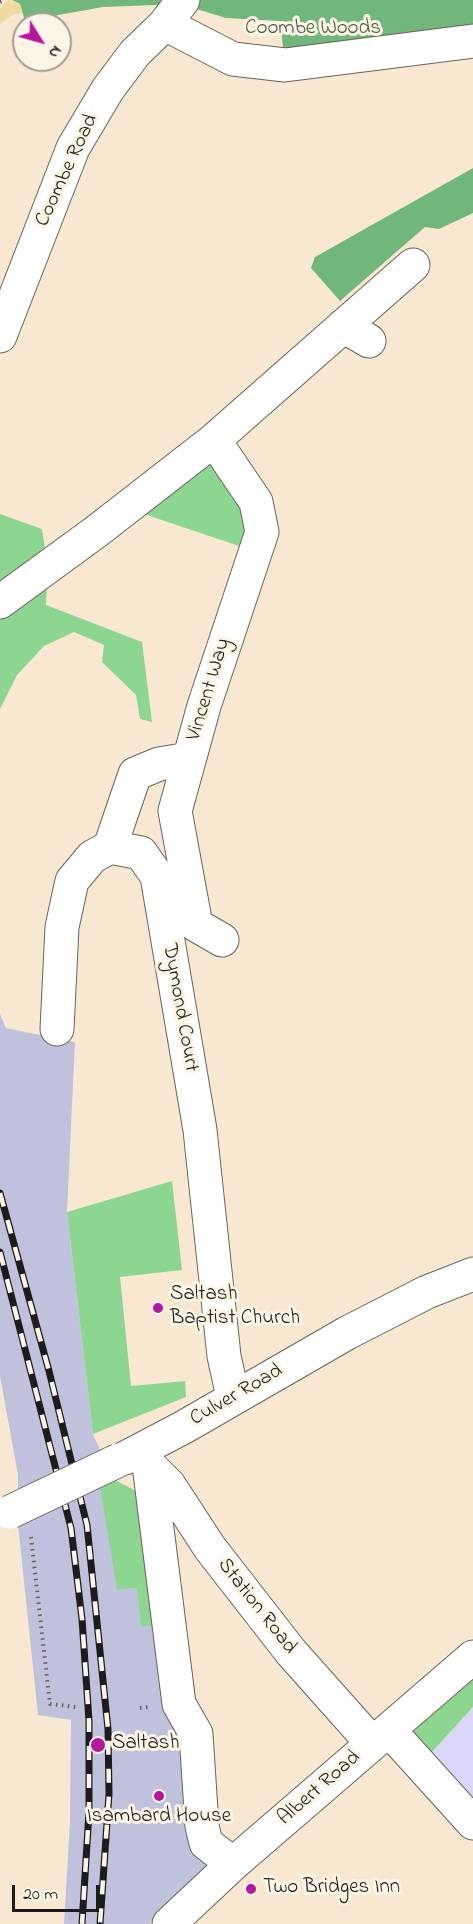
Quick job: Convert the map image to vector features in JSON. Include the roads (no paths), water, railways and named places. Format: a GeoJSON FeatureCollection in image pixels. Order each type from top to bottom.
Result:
{"type":"FeatureCollection","features":[{"type":"Feature","properties":{"kind":"street"},"geometry":{"type":"LineString","coordinates":[[174,12],[233,59],[285,65],[473,41]]}},
{"type":"Feature","properties":{"kind":"street","name":"Coombe Road"},"geometry":{"type":"LineString","coordinates":[[0,336],[73,148],[108,89],[135,53],[174,12]]}},
{"type":"Feature","properties":{"kind":"street"},"geometry":{"type":"LineString","coordinates":[[0,602],[98,531],[214,440],[356,334],[413,265]]}},
{"type":"Feature","properties":{"kind":"street","name":"Vincent Way"},"geometry":{"type":"LineString","coordinates":[[214,440],[256,502],[262,532],[204,706],[174,811],[196,925],[222,940]]}},
{"type":"Feature","properties":{"kind":"street"},"geometry":{"type":"LineString","coordinates":[[57,1029],[62,927],[72,881],[92,857],[110,847],[135,774],[159,764],[189,759]]}},
{"type":"Feature","properties":{"kind":"street","name":"Dymond Court"},"geometry":{"type":"LineString","coordinates":[[110,847],[141,853],[157,876],[200,1130],[224,1356],[233,1397]]}},
{"type":"Feature","properties":{"kind":"street","name":"Culver Road"},"geometry":{"type":"LineString","coordinates":[[13,1511],[137,1458],[233,1397],[417,1297],[473,1274]]}},
{"type":"Feature","properties":{"kind":"street"},"geometry":{"type":"LineString","coordinates":[[137,1458],[179,1704],[196,1734],[202,1826],[206,1843],[233,1864]]}},
{"type":"Feature","properties":{"kind":"street","name":"Station Road"},"geometry":{"type":"LineString","coordinates":[[137,1458],[169,1485],[210,1548],[291,1652],[473,1823]]}},
{"type":"Feature","properties":{"kind":"street","name":"Albert Road"},"geometry":{"type":"LineString","coordinates":[[169,1924],[233,1864],[473,1657]]}},
{"type":"Feature","properties":{"kind":"railway"},"geometry":{"type":"LineString","coordinates":[[0,1193],[49,1371],[87,1525],[108,1729],[109,1794],[100,1924]]}},
{"type":"Feature","properties":{"kind":"railway"},"geometry":{"type":"LineString","coordinates":[[0,1252],[71,1528],[82,1619],[89,1721],[89,1812],[82,1924]]}},
{"type":"Feature","properties":{"kind":"place","name":"Saltash Baptist Church"},"geometry":{"type":"Point","coordinates":[158,1308]}},
{"type":"Feature","properties":{"kind":"place","name":"Saltash"},"geometry":{"type":"Point","coordinates":[98,1745]}},
{"type":"Feature","properties":{"kind":"place","name":"Isambard House"},"geometry":{"type":"Point","coordinates":[159,1796]}},
{"type":"Feature","properties":{"kind":"place","name":"Two Bridges Inn"},"geometry":{"type":"Point","coordinates":[251,1889]}},
{"type":"Feature","properties":{"kind":"park label","name":"Coombe Woods"},"geometry":{"type":"Point","coordinates":[313,30]}}]}
